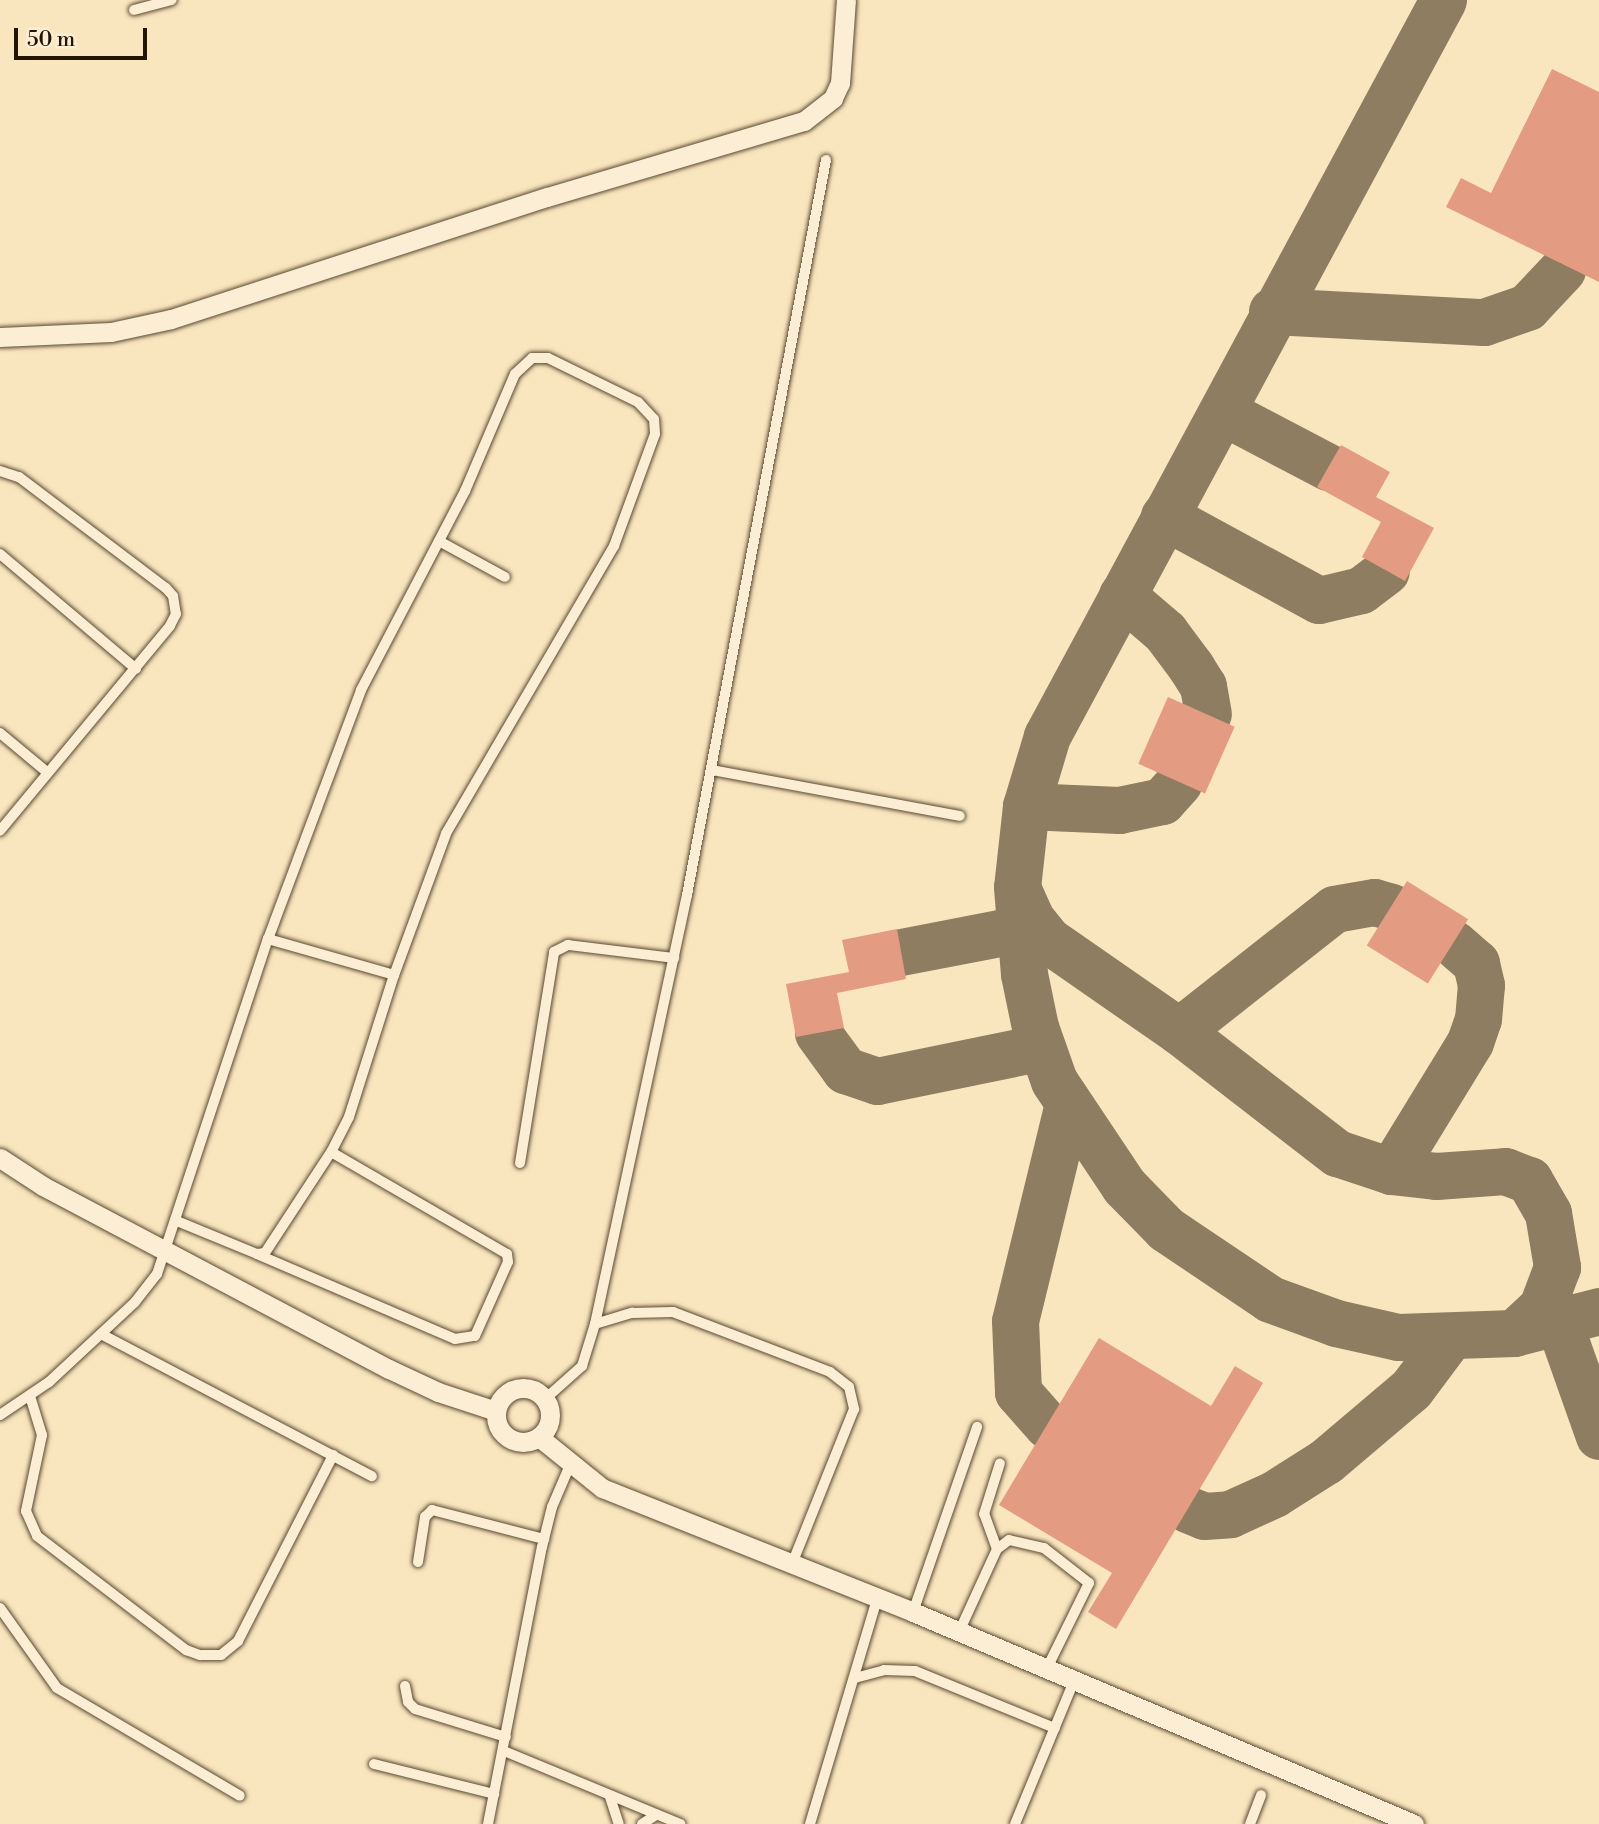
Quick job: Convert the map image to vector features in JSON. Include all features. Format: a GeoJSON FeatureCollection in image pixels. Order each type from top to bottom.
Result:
{"type":"FeatureCollection","features":[{"type":"Feature","properties":{"kind":"street"},"geometry":{"type":"LineString","coordinates":[[0,337],[111,332],[171,319],[547,197],[804,121],[833,97],[840,83],[846,0]]}},
{"type":"Feature","properties":{"kind":"street"},"geometry":{"type":"LineString","coordinates":[[0,1158],[167,1252],[389,1369],[438,1392],[496,1410]]}},
{"type":"Feature","properties":{"kind":"street"},"geometry":{"type":"LineString","coordinates":[[517,1388],[537,1392],[545,1399],[550,1420],[539,1437],[529,1442],[508,1438],[496,1421],[496,1410],[507,1393],[517,1388]]}},
{"type":"Feature","properties":{"kind":"street"},"geometry":{"type":"LineString","coordinates":[[539,1437],[570,1465],[603,1489],[913,1612],[1414,1824]]}},
{"type":"Feature","properties":{"kind":"lane"},"geometry":{"type":"LineString","coordinates":[[134,10],[172,0]]}},
{"type":"Feature","properties":{"kind":"lane"},"geometry":{"type":"LineString","coordinates":[[545,1399],[582,1366],[595,1324],[712,770],[826,160]]}},
{"type":"Feature","properties":{"kind":"lane"},"geometry":{"type":"LineString","coordinates":[[0,1415],[30,1396],[135,1302],[167,1252],[268,939],[361,690],[439,541],[524,363],[548,358],[638,402],[654,419],[655,434],[614,546],[446,834],[394,975],[349,1117],[331,1152],[270,1249],[257,1254]]}},
{"type":"Feature","properties":{"kind":"lane"},"geometry":{"type":"LineString","coordinates":[[0,471],[19,477],[173,596],[176,614],[170,626],[136,668],[0,831]]}},
{"type":"Feature","properties":{"kind":"lane"},"geometry":{"type":"LineString","coordinates":[[439,541],[505,577]]}},
{"type":"Feature","properties":{"kind":"lane"},"geometry":{"type":"LineString","coordinates":[[0,554],[136,668]]}},
{"type":"Feature","properties":{"kind":"lane"},"geometry":{"type":"LineString","coordinates":[[0,733],[48,773]]}},
{"type":"Feature","properties":{"kind":"lane"},"geometry":{"type":"LineString","coordinates":[[712,770],[960,816]]}},
{"type":"Feature","properties":{"kind":"lane"},"geometry":{"type":"LineString","coordinates":[[268,939],[394,975]]}},
{"type":"Feature","properties":{"kind":"lane"},"geometry":{"type":"LineString","coordinates":[[520,1163],[554,952],[568,945],[674,958]]}},
{"type":"Feature","properties":{"kind":"lane"},"geometry":{"type":"LineString","coordinates":[[177,1220],[455,1339],[475,1336],[508,1262],[507,1254],[331,1152]]}},
{"type":"Feature","properties":{"kind":"lane"},"geometry":{"type":"LineString","coordinates":[[595,1324],[632,1313],[673,1312],[830,1372],[849,1387],[854,1409],[792,1565]]}},
{"type":"Feature","properties":{"kind":"lane"},"geometry":{"type":"LineString","coordinates":[[101,1334],[372,1476]]}},
{"type":"Feature","properties":{"kind":"lane"},"geometry":{"type":"LineString","coordinates":[[30,1396],[42,1435],[26,1511],[37,1536],[186,1650],[200,1654],[220,1655],[238,1641],[333,1455]]}},
{"type":"Feature","properties":{"kind":"lane"},"geometry":{"type":"LineString","coordinates":[[913,1612],[977,1427]]}},
{"type":"Feature","properties":{"kind":"lane"},"geometry":{"type":"LineString","coordinates":[[997,1549],[984,1514],[1000,1462]]}},
{"type":"Feature","properties":{"kind":"lane"},"geometry":{"type":"LineString","coordinates":[[488,1824],[544,1539],[570,1465]]}},
{"type":"Feature","properties":{"kind":"lane"},"geometry":{"type":"LineString","coordinates":[[418,1562],[425,1517],[432,1510],[544,1539]]}},
{"type":"Feature","properties":{"kind":"lane"},"geometry":{"type":"LineString","coordinates":[[958,1633],[997,1549],[1009,1540],[1026,1541],[1044,1548],[1089,1583],[1047,1668]]}},
{"type":"Feature","properties":{"kind":"lane"},"geometry":{"type":"LineString","coordinates":[[810,1824],[877,1599]]}},
{"type":"Feature","properties":{"kind":"lane"},"geometry":{"type":"LineString","coordinates":[[0,1608],[57,1688],[240,1796]]}},
{"type":"Feature","properties":{"kind":"lane"},"geometry":{"type":"LineString","coordinates":[[855,1678],[884,1670],[915,1671],[1055,1728]]}},
{"type":"Feature","properties":{"kind":"lane"},"geometry":{"type":"LineString","coordinates":[[1015,1824],[1074,1681]]}},
{"type":"Feature","properties":{"kind":"lane"},"geometry":{"type":"LineString","coordinates":[[405,1686],[408,1702],[415,1709],[506,1737]]}},
{"type":"Feature","properties":{"kind":"lane"},"geometry":{"type":"LineString","coordinates":[[504,1751],[680,1824]]}},
{"type":"Feature","properties":{"kind":"lane"},"geometry":{"type":"LineString","coordinates":[[374,1764],[494,1794]]}},
{"type":"Feature","properties":{"kind":"lane"},"geometry":{"type":"LineString","coordinates":[[1250,1824],[1261,1796]]}},
{"type":"Feature","properties":{"kind":"lane"},"geometry":{"type":"LineString","coordinates":[[610,1797],[619,1824]]}},
{"type":"Feature","properties":{"kind":"lane"},"geometry":{"type":"LineString","coordinates":[[642,1824],[656,1815]]}},
{"type":"Feature","properties":{"kind":"building"},"geometry":{"type":"Polygon","coordinates":[[[1552,69],[1599,92],[1599,282],[1446,207],[1461,178],[1491,193],[1552,69]]]}},
{"type":"Feature","properties":{"kind":"building"},"geometry":{"type":"Polygon","coordinates":[[[1341,445],[1390,472],[1376,497],[1434,528],[1405,581],[1362,557],[1381,522],[1317,487],[1341,445]]]}},
{"type":"Feature","properties":{"kind":"building"},"geometry":{"type":"Polygon","coordinates":[[[1168,697],[1235,727],[1205,793],[1138,764],[1168,697]]]}},
{"type":"Feature","properties":{"kind":"building"},"geometry":{"type":"Polygon","coordinates":[[[1407,881],[1468,919],[1428,984],[1367,945],[1407,881]]]}},
{"type":"Feature","properties":{"kind":"building"},"geometry":{"type":"Polygon","coordinates":[[[897,929],[906,979],[837,993],[844,1028],[796,1037],[786,984],[849,972],[842,940],[897,929]]]}},
{"type":"Feature","properties":{"kind":"building"},"geometry":{"type":"Polygon","coordinates":[[[1099,1338],[1211,1406],[1235,1366],[1263,1383],[1116,1629],[1088,1612],[1112,1573],[999,1505],[1099,1338]]]}},
{"type":"Feature","properties":{"kind":"taxiway"},"geometry":{"type":"LineString","coordinates":[[1443,0],[1047,736],[1026,806],[1017,887],[1024,974],[1035,1027],[1054,1081],[1124,1186],[1166,1229],[1270,1299],[1336,1323],[1398,1337],[1514,1333],[1599,1311]]}},
{"type":"Feature","properties":{"kind":"taxiway"},"geometry":{"type":"LineString","coordinates":[[1272,311],[1484,322],[1527,307],[1562,270]]}},
{"type":"Feature","properties":{"kind":"taxiway"},"geometry":{"type":"LineString","coordinates":[[1225,413],[1328,467]]}},
{"type":"Feature","properties":{"kind":"taxiway"},"geometry":{"type":"LineString","coordinates":[[1164,516],[1319,600],[1361,590],[1386,571]]}},
{"type":"Feature","properties":{"kind":"taxiway"},"geometry":{"type":"LineString","coordinates":[[1122,595],[1165,632],[1191,667],[1203,686],[1208,714]]}},
{"type":"Feature","properties":{"kind":"taxiway"},"geometry":{"type":"LineString","coordinates":[[1026,806],[1119,810],[1162,801],[1179,782]]}},
{"type":"Feature","properties":{"kind":"taxiway"},"geometry":{"type":"LineString","coordinates":[[1019,892],[1031,919],[1048,940],[1179,1031],[1337,1153],[1391,1171],[1436,1176],[1505,1171],[1529,1180],[1548,1213],[1557,1267],[1542,1307],[1514,1333]]}},
{"type":"Feature","properties":{"kind":"taxiway"},"geometry":{"type":"LineString","coordinates":[[1179,1031],[1334,909],[1374,902],[1391,907]]}},
{"type":"Feature","properties":{"kind":"taxiway"},"geometry":{"type":"LineString","coordinates":[[901,952],[1021,929]]}},
{"type":"Feature","properties":{"kind":"taxiway"},"geometry":{"type":"LineString","coordinates":[[1391,1171],[1470,1042],[1478,1019],[1481,985],[1476,963],[1453,943]]}},
{"type":"Feature","properties":{"kind":"taxiway"},"geometry":{"type":"LineString","coordinates":[[818,1033],[845,1070],[877,1081],[1042,1047]]}},
{"type":"Feature","properties":{"kind":"taxiway"},"geometry":{"type":"LineString","coordinates":[[1047,1425],[1018,1392],[1015,1321],[1068,1104]]}},
{"type":"Feature","properties":{"kind":"taxiway"},"geometry":{"type":"LineString","coordinates":[[1559,1323],[1599,1436]]}},
{"type":"Feature","properties":{"kind":"taxiway"},"geometry":{"type":"LineString","coordinates":[[1187,1509],[1204,1516],[1230,1514],[1274,1494],[1326,1461],[1411,1389],[1449,1338]]}}]}
